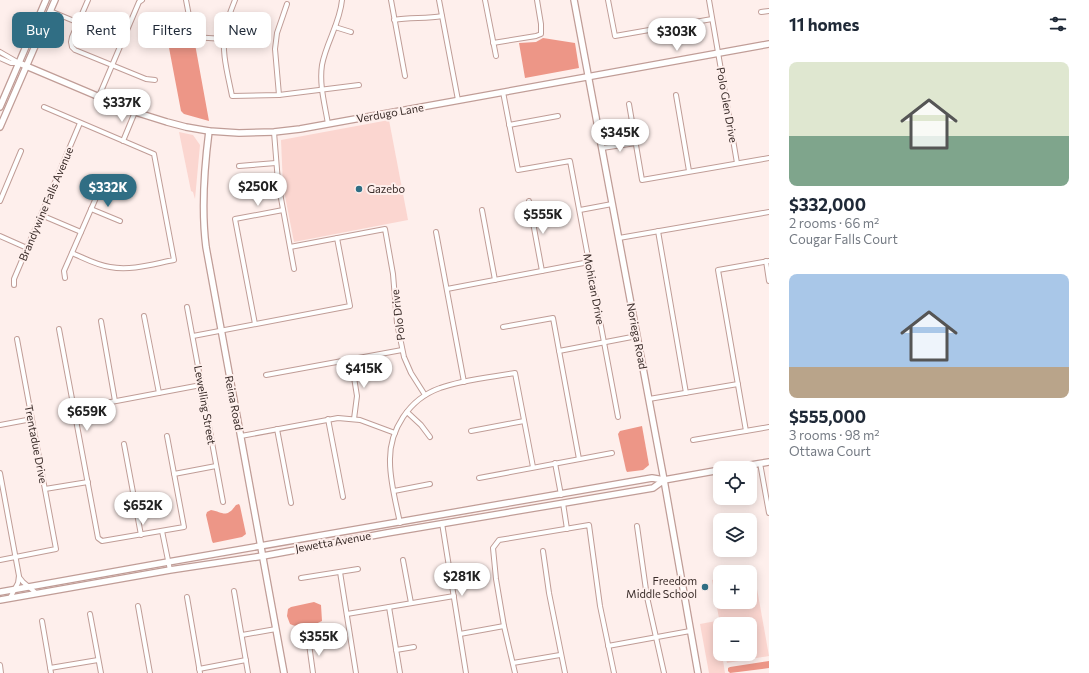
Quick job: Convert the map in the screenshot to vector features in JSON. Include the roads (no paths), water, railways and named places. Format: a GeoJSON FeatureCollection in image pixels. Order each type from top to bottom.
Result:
{"type":"FeatureCollection","features":[{"type":"Feature","properties":{"kind":"street"},"geometry":{"type":"LineString","coordinates":[[0,107],[46,0]]}},
{"type":"Feature","properties":{"kind":"street"},"geometry":{"type":"LineString","coordinates":[[50,0],[48,5],[50,11],[72,20]]}},
{"type":"Feature","properties":{"kind":"street"},"geometry":{"type":"LineString","coordinates":[[0,127],[55,0]]}},
{"type":"Feature","properties":{"kind":"street"},"geometry":{"type":"LineString","coordinates":[[83,12],[88,0]]}},
{"type":"Feature","properties":{"kind":"street"},"geometry":{"type":"LineString","coordinates":[[99,96],[139,2],[142,0]]}},
{"type":"Feature","properties":{"kind":"street"},"geometry":{"type":"LineString","coordinates":[[186,0],[193,37],[214,38]]}},
{"type":"Feature","properties":{"kind":"street"},"geometry":{"type":"LineString","coordinates":[[231,12],[235,0]]}},
{"type":"Feature","properties":{"kind":"street"},"geometry":{"type":"LineString","coordinates":[[328,124],[322,90],[323,64],[342,0]]}},
{"type":"Feature","properties":{"kind":"street"},"geometry":{"type":"LineString","coordinates":[[390,0],[405,76]]}},
{"type":"Feature","properties":{"kind":"street"},"geometry":{"type":"LineString","coordinates":[[439,0],[458,100]]}},
{"type":"Feature","properties":{"kind":"street"},"geometry":{"type":"LineString","coordinates":[[485,0],[496,56]]}},
{"type":"Feature","properties":{"kind":"street"},"geometry":{"type":"LineString","coordinates":[[493,42],[541,34],[537,0]]}},
{"type":"Feature","properties":{"kind":"street","name":"Noriega Road"},"geometry":{"type":"LineString","coordinates":[[574,0],[664,480],[698,673]]}},
{"type":"Feature","properties":{"kind":"street"},"geometry":{"type":"LineString","coordinates":[[608,0],[615,36],[712,19]]}},
{"type":"Feature","properties":{"kind":"street","name":"Polo Glen Drive"},"geometry":{"type":"LineString","coordinates":[[709,0],[737,163]]}},
{"type":"Feature","properties":{"kind":"street"},"geometry":{"type":"LineString","coordinates":[[279,96],[275,49],[277,33],[287,4]]}},
{"type":"Feature","properties":{"kind":"street"},"geometry":{"type":"LineString","coordinates":[[761,12],[769,11]]}},
{"type":"Feature","properties":{"kind":"street"},"geometry":{"type":"LineString","coordinates":[[394,20],[442,16]]}},
{"type":"Feature","properties":{"kind":"street"},"geometry":{"type":"LineString","coordinates":[[335,27],[351,32]]}},
{"type":"Feature","properties":{"kind":"street","name":"Verdugo Lane"},"geometry":{"type":"LineString","coordinates":[[19,63],[135,112],[167,122],[209,131],[239,133],[274,132],[328,124],[769,44]]}},
{"type":"Feature","properties":{"kind":"street"},"geometry":{"type":"LineString","coordinates":[[73,48],[146,79],[154,80]]}},
{"type":"Feature","properties":{"kind":"street"},"geometry":{"type":"LineString","coordinates":[[224,48],[232,96],[279,96],[359,85]]}},
{"type":"Feature","properties":{"kind":"street"},"geometry":{"type":"LineString","coordinates":[[0,52],[19,63]]}},
{"type":"Feature","properties":{"kind":"street"},"geometry":{"type":"LineString","coordinates":[[0,58],[11,63],[19,63]]}},
{"type":"Feature","properties":{"kind":"street"},"geometry":{"type":"LineString","coordinates":[[503,92],[509,125],[558,116]]}},
{"type":"Feature","properties":{"kind":"street"},"geometry":{"type":"LineString","coordinates":[[676,95],[690,171]]}},
{"type":"Feature","properties":{"kind":"street"},"geometry":{"type":"LineString","coordinates":[[629,104],[642,180],[769,158]]}},
{"type":"Feature","properties":{"kind":"street"},"geometry":{"type":"LineString","coordinates":[[44,107],[154,154],[174,260],[134,268],[118,268],[101,265],[72,253]]}},
{"type":"Feature","properties":{"kind":"street"},"geometry":{"type":"LineString","coordinates":[[123,141],[135,112]]}},
{"type":"Feature","properties":{"kind":"street","name":"Brandywine Falls Avenue"},"geometry":{"type":"LineString","coordinates":[[14,285],[14,279],[80,123]]}},
{"type":"Feature","properties":{"kind":"street","name":"Mohican Drive"},"geometry":{"type":"LineString","coordinates":[[509,125],[518,170],[570,161],[618,417]]}},
{"type":"Feature","properties":{"kind":"street","name":"Reina Road"},"geometry":{"type":"LineString","coordinates":[[209,131],[203,183],[203,221],[206,248],[284,673]]}},
{"type":"Feature","properties":{"kind":"street"},"geometry":{"type":"LineString","coordinates":[[274,132],[276,163],[294,269]]}},
{"type":"Feature","properties":{"kind":"street"},"geometry":{"type":"LineString","coordinates":[[602,148],[636,143]]}},
{"type":"Feature","properties":{"kind":"street"},"geometry":{"type":"LineString","coordinates":[[0,200],[21,151]]}},
{"type":"Feature","properties":{"kind":"street"},"geometry":{"type":"LineString","coordinates":[[239,166],[276,163]]}},
{"type":"Feature","properties":{"kind":"street"},"geometry":{"type":"LineString","coordinates":[[65,278],[64,270],[90,209],[99,191],[106,183]]}},
{"type":"Feature","properties":{"kind":"street"},"geometry":{"type":"LineString","coordinates":[[0,186],[5,188]]}},
{"type":"Feature","properties":{"kind":"street"},"geometry":{"type":"LineString","coordinates":[[529,201],[542,271]]}},
{"type":"Feature","properties":{"kind":"street"},"geometry":{"type":"LineString","coordinates":[[580,210],[612,204]]}},
{"type":"Feature","properties":{"kind":"street"},"geometry":{"type":"LineString","coordinates":[[90,209],[120,221]]}},
{"type":"Feature","properties":{"kind":"street"},"geometry":{"type":"LineString","coordinates":[[255,324],[235,219],[283,210]]}},
{"type":"Feature","properties":{"kind":"street"},"geometry":{"type":"LineString","coordinates":[[482,210],[495,280]]}},
{"type":"Feature","properties":{"kind":"street"},"geometry":{"type":"LineString","coordinates":[[619,238],[769,212]]}},
{"type":"Feature","properties":{"kind":"street"},"geometry":{"type":"LineString","coordinates":[[41,215],[81,232]]}},
{"type":"Feature","properties":{"kind":"street","name":"Polo Drive"},"geometry":{"type":"LineString","coordinates":[[337,238],[385,229],[393,274],[396,313],[402,350],[409,369],[425,395]]}},
{"type":"Feature","properties":{"kind":"street"},"geometry":{"type":"LineString","coordinates":[[658,231],[686,393]]}},
{"type":"Feature","properties":{"kind":"street"},"geometry":{"type":"LineString","coordinates":[[436,232],[464,382]]}},
{"type":"Feature","properties":{"kind":"street"},"geometry":{"type":"LineString","coordinates":[[0,236],[27,248]]}},
{"type":"Feature","properties":{"kind":"street"},"geometry":{"type":"LineString","coordinates":[[192,336],[350,306],[337,238],[290,247]]}},
{"type":"Feature","properties":{"kind":"street"},"geometry":{"type":"LineString","coordinates":[[746,431],[718,270],[767,261],[769,282]]}},
{"type":"Feature","properties":{"kind":"street"},"geometry":{"type":"LineString","coordinates":[[447,289],[589,262]]}},
{"type":"Feature","properties":{"kind":"street","name":"Lewelling Street"},"geometry":{"type":"LineString","coordinates":[[187,307],[223,502]]}},
{"type":"Feature","properties":{"kind":"street"},"geometry":{"type":"LineString","coordinates":[[144,316],[159,393]]}},
{"type":"Feature","properties":{"kind":"street"},"geometry":{"type":"LineString","coordinates":[[503,327],[553,318],[579,459]]}},
{"type":"Feature","properties":{"kind":"street"},"geometry":{"type":"LineString","coordinates":[[101,321],[115,401]]}},
{"type":"Feature","properties":{"kind":"street"},"geometry":{"type":"LineString","coordinates":[[59,329],[98,538],[102,541],[184,527],[167,436]]}},
{"type":"Feature","properties":{"kind":"street"},"geometry":{"type":"LineString","coordinates":[[559,351],[637,336]]}},
{"type":"Feature","properties":{"kind":"street","name":"Trentadue Drive"},"geometry":{"type":"LineString","coordinates":[[16,557],[56,549],[17,339]]}},
{"type":"Feature","properties":{"kind":"street"},"geometry":{"type":"LineString","coordinates":[[266,375],[402,350]]}},
{"type":"Feature","properties":{"kind":"street"},"geometry":{"type":"LineString","coordinates":[[351,359],[357,396],[354,419]]}},
{"type":"Feature","properties":{"kind":"street"},"geometry":{"type":"LineString","coordinates":[[366,536],[375,531],[394,527],[400,523],[390,460],[391,448],[395,433],[407,412],[425,395],[440,388],[515,373],[533,467]]}},
{"type":"Feature","properties":{"kind":"street"},"geometry":{"type":"LineString","coordinates":[[649,399],[738,384]]}},
{"type":"Feature","properties":{"kind":"street"},"geometry":{"type":"LineString","coordinates":[[74,409],[202,385]]}},
{"type":"Feature","properties":{"kind":"street"},"geometry":{"type":"LineString","coordinates":[[407,412],[421,425],[430,437]]}},
{"type":"Feature","properties":{"kind":"street"},"geometry":{"type":"LineString","coordinates":[[241,436],[338,418],[354,419],[366,422],[395,433]]}},
{"type":"Feature","properties":{"kind":"street"},"geometry":{"type":"LineString","coordinates":[[0,425],[32,419]]}},
{"type":"Feature","properties":{"kind":"street"},"geometry":{"type":"LineString","coordinates":[[328,419],[343,497]]}},
{"type":"Feature","properties":{"kind":"street"},"geometry":{"type":"LineString","coordinates":[[471,431],[524,421]]}},
{"type":"Feature","properties":{"kind":"street"},"geometry":{"type":"LineString","coordinates":[[693,440],[769,427]]}},
{"type":"Feature","properties":{"kind":"street"},"geometry":{"type":"LineString","coordinates":[[277,429],[291,503]]}},
{"type":"Feature","properties":{"kind":"street"},"geometry":{"type":"LineString","coordinates":[[124,444],[141,535]]}},
{"type":"Feature","properties":{"kind":"street"},"geometry":{"type":"LineString","coordinates":[[479,478],[612,453]]}},
{"type":"Feature","properties":{"kind":"street"},"geometry":{"type":"LineString","coordinates":[[757,464],[769,462]]}},
{"type":"Feature","properties":{"kind":"street"},"geometry":{"type":"LineString","coordinates":[[527,509],[534,503],[556,499],[562,495],[555,463]]}},
{"type":"Feature","properties":{"kind":"street"},"geometry":{"type":"LineString","coordinates":[[760,463],[768,496],[769,513]]}},
{"type":"Feature","properties":{"kind":"street"},"geometry":{"type":"LineString","coordinates":[[174,474],[216,466]]}},
{"type":"Feature","properties":{"kind":"street","name":"Jewetta Avenue"},"geometry":{"type":"LineString","coordinates":[[0,592],[166,562],[562,495],[652,478],[664,480],[713,471]]}},
{"type":"Feature","properties":{"kind":"street"},"geometry":{"type":"LineString","coordinates":[[0,473],[19,576],[18,583],[10,598]]}},
{"type":"Feature","properties":{"kind":"street","name":"Jewetta Avenue"},"geometry":{"type":"LineString","coordinates":[[0,600],[170,570],[263,556],[366,536],[654,488],[664,480]]}},
{"type":"Feature","properties":{"kind":"street"},"geometry":{"type":"LineString","coordinates":[[45,489],[88,482]]}},
{"type":"Feature","properties":{"kind":"street"},"geometry":{"type":"LineString","coordinates":[[394,491],[430,484]]}},
{"type":"Feature","properties":{"kind":"street"},"geometry":{"type":"LineString","coordinates":[[567,529],[563,503],[565,499],[585,494],[593,489]]}},
{"type":"Feature","properties":{"kind":"street"},"geometry":{"type":"LineString","coordinates":[[466,673],[442,523],[446,518],[463,515],[468,511]]}},
{"type":"Feature","properties":{"kind":"street"},"geometry":{"type":"LineString","coordinates":[[515,673],[504,626],[496,579],[493,548],[499,540],[589,526],[595,579],[614,673]]}},
{"type":"Feature","properties":{"kind":"street"},"geometry":{"type":"LineString","coordinates":[[637,526],[645,584],[664,673]]}},
{"type":"Feature","properties":{"kind":"street"},"geometry":{"type":"LineString","coordinates":[[162,531],[166,551],[166,562],[170,570]]}},
{"type":"Feature","properties":{"kind":"street"},"geometry":{"type":"LineString","coordinates":[[543,551],[560,655],[565,673]]}},
{"type":"Feature","properties":{"kind":"street"},"geometry":{"type":"LineString","coordinates":[[0,560],[16,557]]}},
{"type":"Feature","properties":{"kind":"street"},"geometry":{"type":"LineString","coordinates":[[403,560],[411,604]]}},
{"type":"Feature","properties":{"kind":"street"},"geometry":{"type":"LineString","coordinates":[[301,578],[358,568]]}},
{"type":"Feature","properties":{"kind":"street"},"geometry":{"type":"LineString","coordinates":[[340,572],[356,673]]}},
{"type":"Feature","properties":{"kind":"street"},"geometry":{"type":"LineString","coordinates":[[19,576],[23,582],[36,593]]}},
{"type":"Feature","properties":{"kind":"street"},"geometry":{"type":"LineString","coordinates":[[234,591],[248,673]]}},
{"type":"Feature","properties":{"kind":"street"},"geometry":{"type":"LineString","coordinates":[[347,614],[454,596]]}},
{"type":"Feature","properties":{"kind":"street"},"geometry":{"type":"LineString","coordinates":[[187,597],[199,671],[246,660]]}},
{"type":"Feature","properties":{"kind":"street"},"geometry":{"type":"LineString","coordinates":[[138,606],[150,673]]}},
{"type":"Feature","properties":{"kind":"street"},"geometry":{"type":"LineString","coordinates":[[389,607],[400,673]]}},
{"type":"Feature","properties":{"kind":"street"},"geometry":{"type":"LineString","coordinates":[[90,614],[101,673]]}},
{"type":"Feature","properties":{"kind":"street"},"geometry":{"type":"LineString","coordinates":[[42,621],[51,671],[98,660]]}},
{"type":"Feature","properties":{"kind":"street"},"geometry":{"type":"LineString","coordinates":[[460,634],[504,626]]}},
{"type":"Feature","properties":{"kind":"street"},"geometry":{"type":"LineString","coordinates":[[242,635],[276,629]]}},
{"type":"Feature","properties":{"kind":"street"},"geometry":{"type":"LineString","coordinates":[[608,646],[690,631]]}},
{"type":"Feature","properties":{"kind":"street"},"geometry":{"type":"LineString","coordinates":[[309,644],[313,673]]}},
{"type":"Feature","properties":{"kind":"street"},"geometry":{"type":"LineString","coordinates":[[396,650],[414,647]]}},
{"type":"Feature","properties":{"kind":"street"},"geometry":{"type":"LineString","coordinates":[[513,662],[560,655]]}},
{"type":"Feature","properties":{"kind":"street"},"geometry":{"type":"LineString","coordinates":[[0,665],[1,673]]}},
{"type":"Feature","properties":{"kind":"place","name":"Gazebo"},"geometry":{"type":"Point","coordinates":[359,189]}},
{"type":"Feature","properties":{"kind":"place","name":"Freedom Middle School"},"geometry":{"type":"Point","coordinates":[705,587]}}]}
